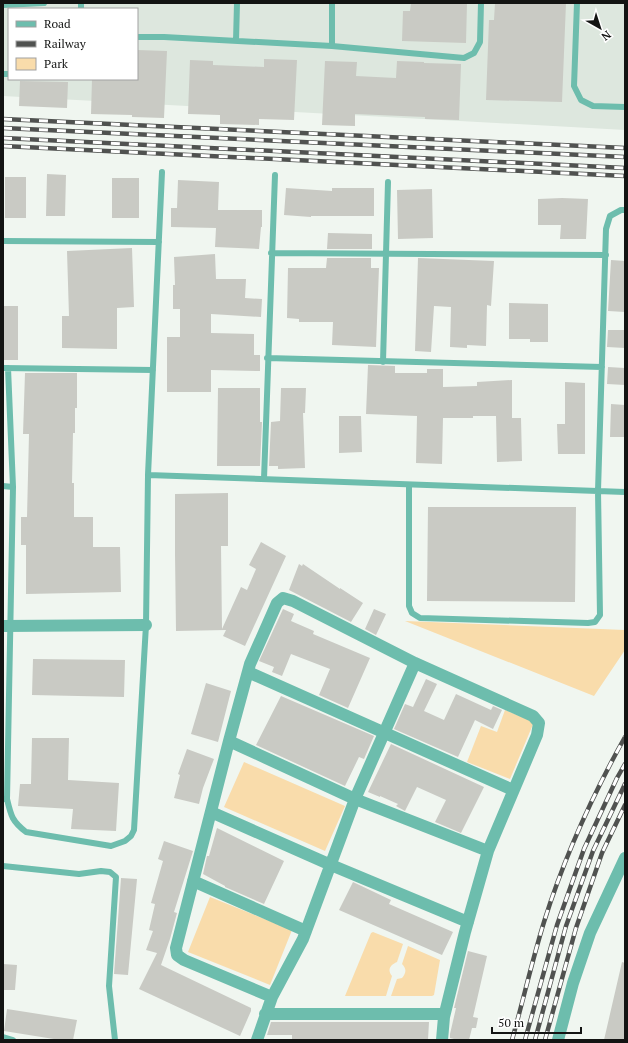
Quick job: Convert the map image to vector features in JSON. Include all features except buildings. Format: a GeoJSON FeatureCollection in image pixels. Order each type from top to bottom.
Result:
{"type":"FeatureCollection","features":[{"type":"Feature","properties":{"kind":"street"},"geometry":{"type":"LineString","coordinates":[[272,997],[184,960],[177,955],[176,948],[228,741],[248,672],[277,603],[283,598],[293,601],[416,663],[533,716],[539,723],[537,734],[488,851],[444,1014],[442,1040]]}},
{"type":"Feature","properties":{"kind":"street"},"geometry":{"type":"LineString","coordinates":[[7,626],[146,625]]}},
{"type":"Feature","properties":{"kind":"street"},"geometry":{"type":"LineString","coordinates":[[257,1040],[272,997],[306,931],[355,799],[416,663]]}},
{"type":"Feature","properties":{"kind":"street"},"geometry":{"type":"LineString","coordinates":[[248,672],[513,790]]}},
{"type":"Feature","properties":{"kind":"street"},"geometry":{"type":"LineString","coordinates":[[228,741],[355,799],[488,851]]}},
{"type":"Feature","properties":{"kind":"street"},"geometry":{"type":"LineString","coordinates":[[211,812],[331,865],[468,922]]}},
{"type":"Feature","properties":{"kind":"street"},"geometry":{"type":"LineString","coordinates":[[558,1040],[573,983],[590,933],[625,858]]}},
{"type":"Feature","properties":{"kind":"street"},"geometry":{"type":"LineString","coordinates":[[193,882],[306,931]]}},
{"type":"Feature","properties":{"kind":"street"},"geometry":{"type":"LineString","coordinates":[[265,1014],[444,1014]]}},
{"type":"Feature","properties":{"kind":"lane"},"geometry":{"type":"LineString","coordinates":[[3,5],[44,3]]}},
{"type":"Feature","properties":{"kind":"lane"},"geometry":{"type":"LineString","coordinates":[[236,41],[237,3]]}},
{"type":"Feature","properties":{"kind":"lane"},"geometry":{"type":"LineString","coordinates":[[332,3],[332,46]]}},
{"type":"Feature","properties":{"kind":"lane"},"geometry":{"type":"LineString","coordinates":[[138,37],[164,37],[332,46],[464,58],[474,53],[480,42],[481,3]]}},
{"type":"Feature","properties":{"kind":"lane"},"geometry":{"type":"LineString","coordinates":[[577,3],[574,86],[580,100],[593,106],[625,107]]}},
{"type":"Feature","properties":{"kind":"lane"},"geometry":{"type":"LineString","coordinates":[[153,370],[5,368],[13,487],[7,626],[5,799],[11,816],[26,832],[111,846],[131,836],[134,830],[146,625],[148,475],[153,370],[158,242],[162,172]]}},
{"type":"Feature","properties":{"kind":"lane"},"geometry":{"type":"LineString","coordinates":[[264,479],[267,358],[275,175]]}},
{"type":"Feature","properties":{"kind":"lane"},"geometry":{"type":"LineString","coordinates":[[383,362],[388,182]]}},
{"type":"Feature","properties":{"kind":"lane"},"geometry":{"type":"LineString","coordinates":[[409,484],[409,606],[412,613],[420,618],[595,622],[600,615],[598,491],[606,229],[610,216],[621,210],[625,210]]}},
{"type":"Feature","properties":{"kind":"lane"},"geometry":{"type":"LineString","coordinates":[[3,241],[158,242]]}},
{"type":"Feature","properties":{"kind":"lane"},"geometry":{"type":"LineString","coordinates":[[272,253],[606,255]]}},
{"type":"Feature","properties":{"kind":"lane"},"geometry":{"type":"LineString","coordinates":[[267,358],[602,367]]}},
{"type":"Feature","properties":{"kind":"lane"},"geometry":{"type":"LineString","coordinates":[[148,475],[625,492]]}},
{"type":"Feature","properties":{"kind":"lane"},"geometry":{"type":"LineString","coordinates":[[3,486],[13,487]]}},
{"type":"Feature","properties":{"kind":"lane"},"geometry":{"type":"LineString","coordinates":[[3,866],[79,874],[101,871],[110,872],[116,877],[109,986],[114,1040]]}},
{"type":"Feature","properties":{"kind":"lane"},"geometry":{"type":"LineString","coordinates":[[3,1037],[13,1040]]}},
{"type":"Feature","properties":{"kind":"shaded area"},"geometry":{"type":"Polygon","coordinates":[[[3,3],[625,3],[625,130],[3,96],[3,3]]]}},
{"type":"Feature","properties":{"kind":"green space"},"geometry":{"type":"Polygon","coordinates":[[[405,621],[625,630],[625,650],[594,696],[405,621]]]}},
{"type":"Feature","properties":{"kind":"green space"},"geometry":{"type":"Polygon","coordinates":[[[505,710],[534,722],[510,779],[467,762],[481,726],[497,732],[505,710]]]}},
{"type":"Feature","properties":{"kind":"green space"},"geometry":{"type":"Polygon","coordinates":[[[244,762],[345,806],[325,851],[224,807],[244,762]]]}},
{"type":"Feature","properties":{"kind":"green space"},"geometry":{"type":"Polygon","coordinates":[[[210,897],[292,930],[270,985],[188,952],[210,897]]]}},
{"type":"Feature","properties":{"kind":"green space"},"geometry":{"type":"Polygon","coordinates":[[[373,932],[403,944],[397,962],[390,968],[392,976],[386,996],[345,996],[371,933],[373,932]]]}},
{"type":"Feature","properties":{"kind":"green space"},"geometry":{"type":"Polygon","coordinates":[[[408,946],[440,960],[434,995],[391,996],[397,979],[402,978],[405,973],[405,968],[402,964],[408,946]]]}},
{"type":"Feature","properties":{"kind":"railway"},"geometry":{"type":"LineString","coordinates":[[3,119],[625,148]]}},
{"type":"Feature","properties":{"kind":"railway"},"geometry":{"type":"LineString","coordinates":[[3,128],[625,157]]}},
{"type":"Feature","properties":{"kind":"railway"},"geometry":{"type":"LineString","coordinates":[[3,138],[625,168]]}},
{"type":"Feature","properties":{"kind":"railway"},"geometry":{"type":"LineString","coordinates":[[3,146],[625,176]]}},
{"type":"Feature","properties":{"kind":"railway"},"geometry":{"type":"LineString","coordinates":[[512,1040],[540,937],[560,874],[590,805],[625,737]]}},
{"type":"Feature","properties":{"kind":"railway"},"geometry":{"type":"LineString","coordinates":[[525,1040],[557,925],[584,849],[625,764]]}},
{"type":"Feature","properties":{"kind":"railway"},"geometry":{"type":"LineString","coordinates":[[535,1040],[566,926],[593,851],[625,784]]}},
{"type":"Feature","properties":{"kind":"railway"},"geometry":{"type":"LineString","coordinates":[[545,1040],[576,928],[602,853],[625,805]]}}]}
